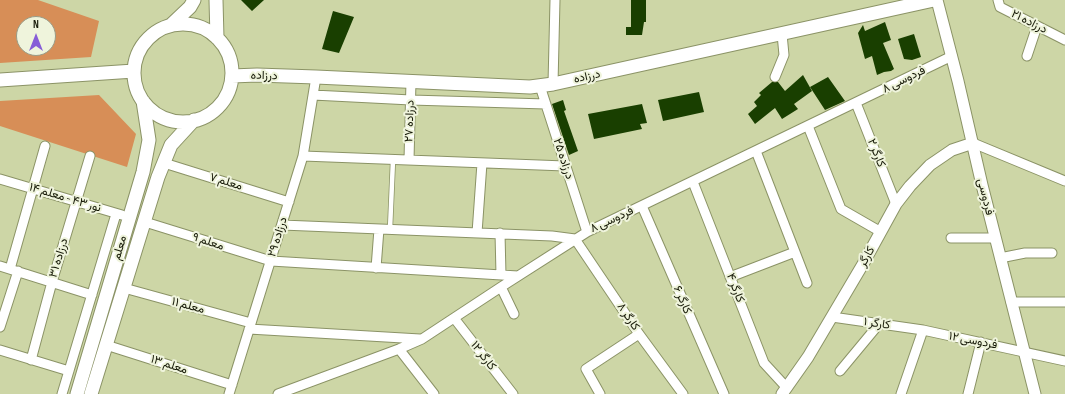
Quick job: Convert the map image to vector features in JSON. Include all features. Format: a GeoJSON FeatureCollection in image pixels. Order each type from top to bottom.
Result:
{"type":"FeatureCollection","features":[{"type":"Feature","properties":{"kind":"main road"},"geometry":{"type":"LineString","coordinates":[[171,25],[194,0]]}},
{"type":"Feature","properties":{"kind":"main road"},"geometry":{"type":"LineString","coordinates":[[216,0],[218,38]]}},
{"type":"Feature","properties":{"kind":"main road","name":"درزاده"},"geometry":{"type":"LineString","coordinates":[[232,76],[257,75],[316,77],[530,87],[547,85],[935,0]]}},
{"type":"Feature","properties":{"kind":"main road"},"geometry":{"type":"LineString","coordinates":[[183,24],[196,26],[208,31],[218,38],[229,56],[232,76],[229,88],[216,109],[205,116],[194,120],[180,121],[165,118],[153,111],[143,101],[135,83],[134,71],[136,59],[141,47],[149,38],[159,30],[171,25],[183,24]]}},
{"type":"Feature","properties":{"kind":"main road"},"geometry":{"type":"LineString","coordinates":[[0,80],[134,71]]}},
{"type":"Feature","properties":{"kind":"main road","name":"معلم"},"geometry":{"type":"LineString","coordinates":[[77,394],[121,244],[123,215],[143,172],[149,140],[143,101]]}},
{"type":"Feature","properties":{"kind":"main road","name":"معلم"},"geometry":{"type":"LineString","coordinates":[[91,394],[164,163],[171,145],[194,120]]}},
{"type":"Feature","properties":{"kind":"main road"},"geometry":{"type":"LineString","coordinates":[[121,244],[136,249]]}},
{"type":"Feature","properties":{"kind":"street","name":"درزاده ۲۵"},"geometry":{"type":"LineString","coordinates":[[555,0],[546,104],[587,232]]}},
{"type":"Feature","properties":{"kind":"street","name":"فردوسی"},"geometry":{"type":"LineString","coordinates":[[935,0],[952,56],[995,238],[1035,394]]}},
{"type":"Feature","properties":{"kind":"street","name":"درزاده ۲۱"},"geometry":{"type":"LineString","coordinates":[[998,0],[1000,7],[1065,40]]}},
{"type":"Feature","properties":{"kind":"street"},"geometry":{"type":"LineString","coordinates":[[1027,56],[1037,26]]}},
{"type":"Feature","properties":{"kind":"street"},"geometry":{"type":"LineString","coordinates":[[775,77],[784,55],[782,34]]}},
{"type":"Feature","properties":{"kind":"street","name":"فردوسی ۸"},"geometry":{"type":"LineString","coordinates":[[278,394],[422,339],[587,232],[952,56]]}},
{"type":"Feature","properties":{"kind":"street","name":"درزاده ۲۹"},"geometry":{"type":"LineString","coordinates":[[231,390],[303,156],[316,77]]}},
{"type":"Feature","properties":{"kind":"street","name":"درزاده ۲۷"},"geometry":{"type":"LineString","coordinates":[[409,160],[411,81]]}},
{"type":"Feature","properties":{"kind":"street"},"geometry":{"type":"LineString","coordinates":[[313,94],[411,100],[546,104]]}},
{"type":"Feature","properties":{"kind":"street","name":"کارگر ۲"},"geometry":{"type":"LineString","coordinates":[[856,103],[896,204]]}},
{"type":"Feature","properties":{"kind":"street"},"geometry":{"type":"LineString","coordinates":[[808,126],[841,209],[881,232]]}},
{"type":"Feature","properties":{"kind":"street"},"geometry":{"type":"LineString","coordinates":[[973,142],[1065,181]]}},
{"type":"Feature","properties":{"kind":"street","name":"کارگر"},"geometry":{"type":"LineString","coordinates":[[784,391],[808,358],[896,204],[910,186],[930,165],[952,150],[973,142]]}},
{"type":"Feature","properties":{"kind":"street"},"geometry":{"type":"LineString","coordinates":[[0,327],[33,189],[45,146]]}},
{"type":"Feature","properties":{"kind":"street"},"geometry":{"type":"LineString","coordinates":[[756,151],[807,283]]}},
{"type":"Feature","properties":{"kind":"street","name":"درزاده ۳۱"},"geometry":{"type":"LineString","coordinates":[[31,360],[52,282],[90,156]]}},
{"type":"Feature","properties":{"kind":"street"},"geometry":{"type":"LineString","coordinates":[[303,156],[566,166]]}},
{"type":"Feature","properties":{"kind":"street","name":"معلم ۷"},"geometry":{"type":"LineString","coordinates":[[164,163],[289,202]]}},
{"type":"Feature","properties":{"kind":"street"},"geometry":{"type":"LineString","coordinates":[[477,233],[482,163]]}},
{"type":"Feature","properties":{"kind":"street","name":"نور ۴۳ - معلم ۱۴"},"geometry":{"type":"LineString","coordinates":[[0,179],[123,215]]}},
{"type":"Feature","properties":{"kind":"street","name":"کارگر ۴"},"geometry":{"type":"LineString","coordinates":[[693,182],[764,362],[784,391]]}},
{"type":"Feature","properties":{"kind":"street","name":"کارگر ۶"},"geometry":{"type":"LineString","coordinates":[[642,206],[724,394]]}},
{"type":"Feature","properties":{"kind":"street"},"geometry":{"type":"LineString","coordinates":[[62,394],[92,295],[123,215]]}},
{"type":"Feature","properties":{"kind":"street","name":"معلم ۹"},"geometry":{"type":"LineString","coordinates":[[145,222],[270,261],[518,276]]}},
{"type":"Feature","properties":{"kind":"street"},"geometry":{"type":"LineString","coordinates":[[282,225],[552,236],[575,239]]}},
{"type":"Feature","properties":{"kind":"street"},"geometry":{"type":"LineString","coordinates":[[376,268],[379,229]]}},
{"type":"Feature","properties":{"kind":"street"},"geometry":{"type":"LineString","coordinates":[[500,234],[501,275]]}},
{"type":"Feature","properties":{"kind":"street"},"geometry":{"type":"LineString","coordinates":[[951,238],[995,238]]}},
{"type":"Feature","properties":{"kind":"street","name":"کارگر ۸"},"geometry":{"type":"LineString","coordinates":[[575,239],[639,334],[683,394]]}},
{"type":"Feature","properties":{"kind":"street"},"geometry":{"type":"LineString","coordinates":[[730,277],[795,252]]}},
{"type":"Feature","properties":{"kind":"street"},"geometry":{"type":"LineString","coordinates":[[1000,258],[1025,253],[1052,253]]}},
{"type":"Feature","properties":{"kind":"street"},"geometry":{"type":"LineString","coordinates":[[0,266],[92,295]]}},
{"type":"Feature","properties":{"kind":"street"},"geometry":{"type":"LineString","coordinates":[[501,287],[514,314]]}},
{"type":"Feature","properties":{"kind":"street","name":"معلم ۱۱"},"geometry":{"type":"LineString","coordinates":[[124,288],[250,326],[422,339]]}},
{"type":"Feature","properties":{"kind":"street"},"geometry":{"type":"LineString","coordinates":[[1011,302],[1065,302]]}},
{"type":"Feature","properties":{"kind":"street","name":"کارگر ۱"},"geometry":{"type":"LineString","coordinates":[[832,317],[923,330]]}},
{"type":"Feature","properties":{"kind":"street","name":"کارگر ۱۲"},"geometry":{"type":"LineString","coordinates":[[454,318],[513,394]]}},
{"type":"Feature","properties":{"kind":"street"},"geometry":{"type":"LineString","coordinates":[[840,371],[879,324]]}},
{"type":"Feature","properties":{"kind":"street"},"geometry":{"type":"LineString","coordinates":[[901,394],[923,330]]}},
{"type":"Feature","properties":{"kind":"street","name":"فردوسی ۱۲"},"geometry":{"type":"LineString","coordinates":[[923,330],[1065,360]]}},
{"type":"Feature","properties":{"kind":"street"},"geometry":{"type":"LineString","coordinates":[[600,394],[586,369],[639,334]]}},
{"type":"Feature","properties":{"kind":"street"},"geometry":{"type":"LineString","coordinates":[[968,394],[981,342]]}},
{"type":"Feature","properties":{"kind":"street","name":"معلم ۱۳"},"geometry":{"type":"LineString","coordinates":[[106,345],[231,390]]}},
{"type":"Feature","properties":{"kind":"street"},"geometry":{"type":"LineString","coordinates":[[399,349],[434,394]]}},
{"type":"Feature","properties":{"kind":"street"},"geometry":{"type":"LineString","coordinates":[[0,350],[69,371]]}},
{"type":"Feature","properties":{"kind":"lane"},"geometry":{"type":"LineString","coordinates":[[390,229],[393,160]]}},
{"type":"Feature","properties":{"kind":"shaded area"},"geometry":{"type":"Polygon","coordinates":[[[0,0],[38,0],[99,21],[91,57],[0,63],[0,0]]]}},
{"type":"Feature","properties":{"kind":"shaded area"},"geometry":{"type":"Polygon","coordinates":[[[99,95],[136,134],[127,167],[0,126],[0,101],[99,95]]]}},
{"type":"Feature","properties":{"kind":"building"},"geometry":{"type":"Polygon","coordinates":[[[241,0],[264,0],[252,11],[241,0]]]}},
{"type":"Feature","properties":{"kind":"building"},"geometry":{"type":"Polygon","coordinates":[[[631,0],[646,0],[646,22],[644,22],[642,35],[626,35],[626,27],[631,27],[631,0]]]}},
{"type":"Feature","properties":{"kind":"building"},"geometry":{"type":"Polygon","coordinates":[[[333,11],[354,17],[339,53],[322,49],[333,11]]]}},
{"type":"Feature","properties":{"kind":"building"},"geometry":{"type":"Polygon","coordinates":[[[885,22],[891,40],[883,43],[894,69],[877,75],[872,56],[865,59],[858,33],[863,25],[865,31],[885,22]]]}},
{"type":"Feature","properties":{"kind":"building"},"geometry":{"type":"Polygon","coordinates":[[[914,34],[921,57],[912,60],[904,59],[898,39],[914,34]]]}},
{"type":"Feature","properties":{"kind":"building"},"geometry":{"type":"Polygon","coordinates":[[[803,75],[812,91],[794,104],[798,109],[782,119],[775,108],[755,124],[748,114],[757,106],[754,102],[761,95],[759,93],[772,82],[778,82],[785,91],[803,75]]]}},
{"type":"Feature","properties":{"kind":"building"},"geometry":{"type":"Polygon","coordinates":[[[828,77],[845,101],[825,110],[810,87],[828,77]]]}},
{"type":"Feature","properties":{"kind":"building"},"geometry":{"type":"Polygon","coordinates":[[[699,92],[704,112],[663,121],[658,100],[699,92]]]}},
{"type":"Feature","properties":{"kind":"building"},"geometry":{"type":"Polygon","coordinates":[[[563,100],[566,110],[564,111],[578,151],[569,155],[552,104],[563,100]]]}},
{"type":"Feature","properties":{"kind":"building"},"geometry":{"type":"Polygon","coordinates":[[[642,104],[647,123],[640,124],[642,129],[594,139],[588,114],[642,104]]]}}]}
